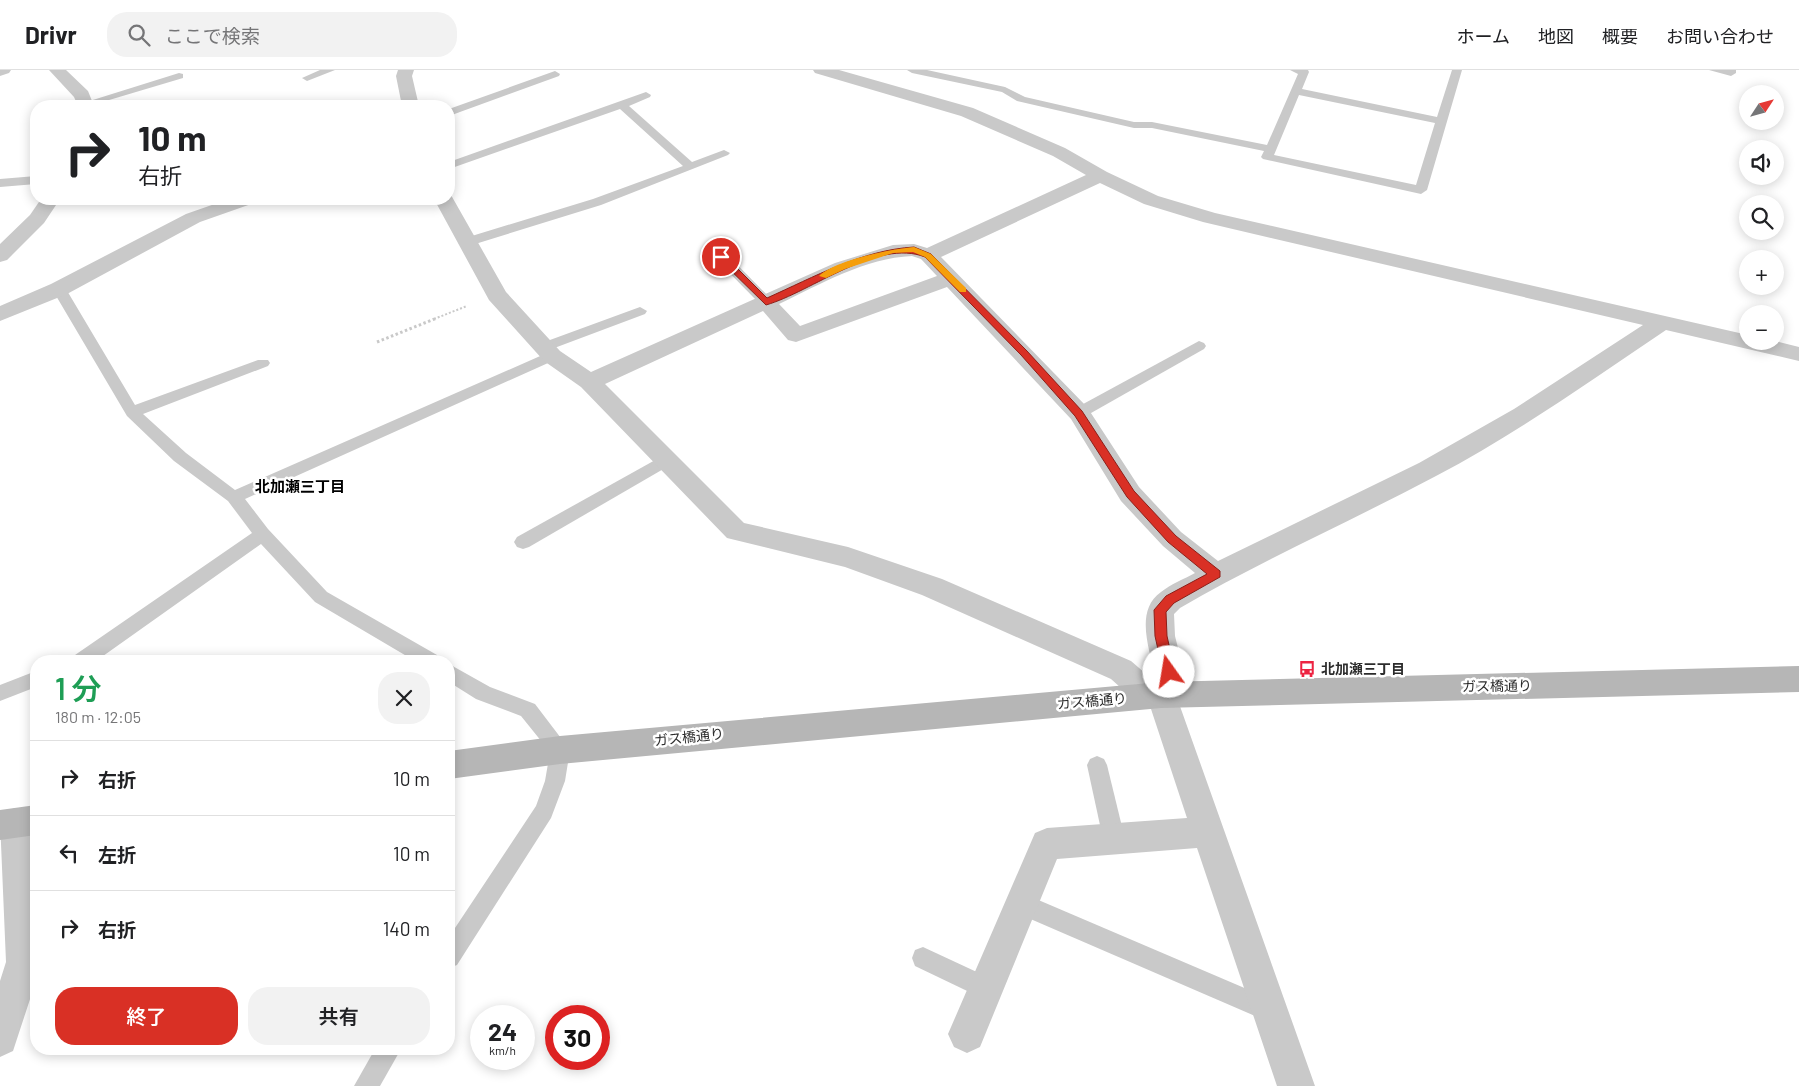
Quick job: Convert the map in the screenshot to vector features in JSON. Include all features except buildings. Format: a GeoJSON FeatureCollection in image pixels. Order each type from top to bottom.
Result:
{"type":"FeatureCollection","features":[{"type":"Feature","properties":{"kind":"main road","name":"ガス橋通り"},"geometry":{"type":"LineString","coordinates":[[455,764],[560,750],[1156,695],[1799,679]]}},
{"type":"Feature","properties":{"kind":"street"},"geometry":{"type":"LineString","coordinates":[[57,70],[82,95],[84,100]]}},
{"type":"Feature","properties":{"kind":"street"},"geometry":{"type":"LineString","coordinates":[[406,70],[404,76],[410,100]]}},
{"type":"Feature","properties":{"kind":"street"},"geometry":{"type":"LineString","coordinates":[[821,70],[967,112],[1059,152],[1100,176],[1151,200],[1210,218],[1799,354]]}},
{"type":"Feature","properties":{"kind":"street"},"geometry":{"type":"LineString","coordinates":[[928,256],[1100,176]]}},
{"type":"Feature","properties":{"kind":"street"},"geometry":{"type":"LineString","coordinates":[[0,256],[37,219],[46,205]]}},
{"type":"Feature","properties":{"kind":"street"},"geometry":{"type":"LineString","coordinates":[[0,314],[59,289],[193,218],[230,205]]}},
{"type":"Feature","properties":{"kind":"street"},"geometry":{"type":"LineString","coordinates":[[447,205],[497,295],[548,351],[589,382],[736,530],[848,557],[932,587],[1121,670],[1156,695],[1208,832],[1296,1086]]}},
{"type":"Feature","properties":{"kind":"street"},"geometry":{"type":"LineString","coordinates":[[589,382],[842,267],[892,251],[914,250],[928,256],[952,278],[1078,413],[1130,494],[1172,539],[1216,574]]}},
{"type":"Feature","properties":{"kind":"street"},"geometry":{"type":"LineString","coordinates":[[766,302],[796,335],[952,278]]}},
{"type":"Feature","properties":{"kind":"street"},"geometry":{"type":"LineString","coordinates":[[1156,695],[1170,676],[1161,636],[1160,610],[1170,600],[1216,574],[1428,469],[1522,415],[1663,322]]}},
{"type":"Feature","properties":{"kind":"street"},"geometry":{"type":"LineString","coordinates":[[0,1038],[24,962],[17,823]]}},
{"type":"Feature","properties":{"kind":"street"},"geometry":{"type":"LineString","coordinates":[[966,1034],[1047,844],[1208,832]]}},
{"type":"Feature","properties":{"kind":"lane"},"geometry":{"type":"LineString","coordinates":[[307,78],[330,70]]}},
{"type":"Feature","properties":{"kind":"lane"},"geometry":{"type":"LineString","coordinates":[[912,70],[1005,90],[1022,100],[1134,125],[1152,125],[1270,149]]}},
{"type":"Feature","properties":{"kind":"lane"},"geometry":{"type":"LineString","coordinates":[[1295,70],[1304,72],[1267,157],[1421,190],[1456,70]]}},
{"type":"Feature","properties":{"kind":"lane"},"geometry":{"type":"LineString","coordinates":[[1714,70],[1731,73],[1731,70]]}},
{"type":"Feature","properties":{"kind":"lane"},"geometry":{"type":"LineString","coordinates":[[455,111],[555,74]]}},
{"type":"Feature","properties":{"kind":"lane"},"geometry":{"type":"LineString","coordinates":[[102,100],[179,76]]}},
{"type":"Feature","properties":{"kind":"lane"},"geometry":{"type":"LineString","coordinates":[[1296,91],[1441,120]]}},
{"type":"Feature","properties":{"kind":"lane"},"geometry":{"type":"LineString","coordinates":[[455,164],[646,95]]}},
{"type":"Feature","properties":{"kind":"lane"},"geometry":{"type":"LineString","coordinates":[[622,105],[691,166]]}},
{"type":"Feature","properties":{"kind":"lane"},"geometry":{"type":"LineString","coordinates":[[467,242],[597,202],[724,152]]}},
{"type":"Feature","properties":{"kind":"lane"},"geometry":{"type":"LineString","coordinates":[[0,183],[30,180]]}},
{"type":"Feature","properties":{"kind":"lane"},"geometry":{"type":"LineString","coordinates":[[710,246],[766,302]]}},
{"type":"Feature","properties":{"kind":"lane"},"geometry":{"type":"LineString","coordinates":[[59,289],[132,412],[180,456],[234,497],[262,534],[321,597],[420,655]]}},
{"type":"Feature","properties":{"kind":"lane"},"geometry":{"type":"LineString","coordinates":[[234,497],[548,351],[640,311]]}},
{"type":"Feature","properties":{"kind":"lane"},"geometry":{"type":"LineString","coordinates":[[1078,413],[1199,346]]}},
{"type":"Feature","properties":{"kind":"lane"},"geometry":{"type":"LineString","coordinates":[[132,412],[263,363]]}},
{"type":"Feature","properties":{"kind":"lane"},"geometry":{"type":"LineString","coordinates":[[523,542],[666,460]]}},
{"type":"Feature","properties":{"kind":"lane"},"geometry":{"type":"LineString","coordinates":[[91,655],[262,534]]}},
{"type":"Feature","properties":{"kind":"lane"},"geometry":{"type":"LineString","coordinates":[[455,676],[483,693],[528,710],[560,750],[555,781],[544,811],[455,948]]}},
{"type":"Feature","properties":{"kind":"lane"},"geometry":{"type":"LineString","coordinates":[[0,693],[30,681]]}},
{"type":"Feature","properties":{"kind":"lane"},"geometry":{"type":"LineString","coordinates":[[1097,765],[1114,839]]}},
{"type":"Feature","properties":{"kind":"lane"},"geometry":{"type":"LineString","coordinates":[[1022,904],[1270,1010]]}},
{"type":"Feature","properties":{"kind":"lane"},"geometry":{"type":"LineString","coordinates":[[923,958],[986,988]]}},
{"type":"Feature","properties":{"kind":"lane"},"geometry":{"type":"LineString","coordinates":[[366,1086],[385,1055]]}},
{"type":"Feature","properties":{"kind":"path"},"geometry":{"type":"LineString","coordinates":[[377,342],[497,295]]}},
{"type":"Feature","properties":{"kind":"slow traffic"},"geometry":{"type":"LineString","coordinates":[[823,276],[842,267],[892,251],[914,250],[928,256],[963,290]]}},
{"type":"Feature","properties":{"kind":"place","name":"北加瀬三丁目"},"geometry":{"type":"Point","coordinates":[1307,669]}},
{"type":"Feature","properties":{"kind":"district","name":"北加瀬三丁目"},"geometry":{"type":"Point","coordinates":[300,487]}},
{"type":"Feature","properties":{"kind":"route"},"geometry":{"type":"LineString","coordinates":[[721,257],[766,302],[842,267],[892,251],[914,250],[928,256],[952,278],[1078,413],[1130,494],[1172,539],[1216,574],[1170,600],[1160,610],[1161,636],[1169,672]]}}]}
